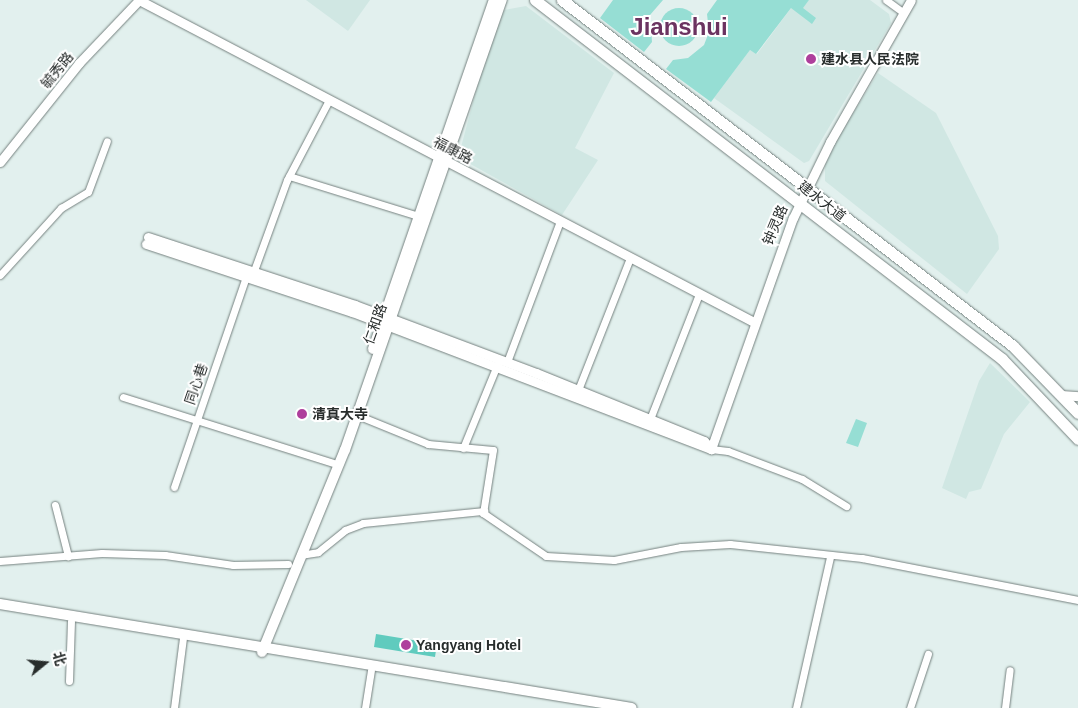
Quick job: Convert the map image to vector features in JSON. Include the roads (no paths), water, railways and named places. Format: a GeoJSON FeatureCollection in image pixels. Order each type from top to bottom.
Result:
{"type":"FeatureCollection","features":[{"type":"Feature","properties":{"kind":"main road","name":"仁和路"},"geometry":{"type":"LineString","coordinates":[[260,648],[357,415],[494,0]]}},
{"type":"Feature","properties":{"kind":"main road","name":"仁和路"},"geometry":{"type":"LineString","coordinates":[[260,648],[288,564],[333,463],[387,321],[418,216],[502,0]]}},
{"type":"Feature","properties":{"kind":"main road","name":"建水大道"},"geometry":{"type":"LineString","coordinates":[[535,0],[1002,358],[1078,439]]}},
{"type":"Feature","properties":{"kind":"main road","name":"建水大道"},"geometry":{"type":"LineString","coordinates":[[562,0],[1012,346],[1078,413]]}},
{"type":"Feature","properties":{"kind":"main road"},"geometry":{"type":"LineString","coordinates":[[0,604],[632,708]]}},
{"type":"Feature","properties":{"kind":"main road"},"geometry":{"type":"LineString","coordinates":[[0,611],[184,635]]}},
{"type":"Feature","properties":{"kind":"main road"},"geometry":{"type":"LineString","coordinates":[[260,648],[371,670],[591,708]]}},
{"type":"Feature","properties":{"kind":"street","name":"福康路"},"geometry":{"type":"LineString","coordinates":[[139,0],[754,322]]}},
{"type":"Feature","properties":{"kind":"street","name":"毓秀路"},"geometry":{"type":"LineString","coordinates":[[0,162],[78,63],[139,0]]}},
{"type":"Feature","properties":{"kind":"street"},"geometry":{"type":"LineString","coordinates":[[886,0],[904,13]]}},
{"type":"Feature","properties":{"kind":"street","name":"钟灵路"},"geometry":{"type":"LineString","coordinates":[[711,449],[754,322],[800,202],[911,0]]}},
{"type":"Feature","properties":{"kind":"street","name":"同心巷"},"geometry":{"type":"LineString","coordinates":[[329,100],[289,176],[250,275],[197,421],[333,463]]}},
{"type":"Feature","properties":{"kind":"street"},"geometry":{"type":"LineString","coordinates":[[0,275],[61,208],[88,192],[107,141]]}},
{"type":"Feature","properties":{"kind":"street"},"geometry":{"type":"LineString","coordinates":[[289,176],[418,216]]}},
{"type":"Feature","properties":{"kind":"street"},"geometry":{"type":"LineString","coordinates":[[507,362],[560,221]]}},
{"type":"Feature","properties":{"kind":"street"},"geometry":{"type":"LineString","coordinates":[[147,240],[507,362],[704,441],[711,449]]}},
{"type":"Feature","properties":{"kind":"street"},"geometry":{"type":"LineString","coordinates":[[578,390],[630,258]]}},
{"type":"Feature","properties":{"kind":"street"},"geometry":{"type":"LineString","coordinates":[[650,419],[699,294]]}},
{"type":"Feature","properties":{"kind":"street"},"geometry":{"type":"LineString","coordinates":[[387,321],[711,449],[728,451],[802,479],[846,506]]}},
{"type":"Feature","properties":{"kind":"street"},"geometry":{"type":"LineString","coordinates":[[463,448],[497,365]]}},
{"type":"Feature","properties":{"kind":"street"},"geometry":{"type":"LineString","coordinates":[[1062,395],[1078,396]]}},
{"type":"Feature","properties":{"kind":"street"},"geometry":{"type":"LineString","coordinates":[[123,397],[197,421],[174,487]]}},
{"type":"Feature","properties":{"kind":"street"},"geometry":{"type":"LineString","coordinates":[[357,415],[428,444],[494,452],[484,511]]}},
{"type":"Feature","properties":{"kind":"street"},"geometry":{"type":"LineString","coordinates":[[56,505],[68,556]]}},
{"type":"Feature","properties":{"kind":"street"},"geometry":{"type":"LineString","coordinates":[[298,556],[318,552],[345,530],[363,523],[484,511],[538,553],[563,559],[614,560],[681,547],[730,544],[830,557],[862,558],[1078,600]]}},
{"type":"Feature","properties":{"kind":"street"},"geometry":{"type":"LineString","coordinates":[[0,561],[68,556],[155,554],[221,564],[288,564]]}},
{"type":"Feature","properties":{"kind":"street"},"geometry":{"type":"LineString","coordinates":[[796,708],[830,557]]}},
{"type":"Feature","properties":{"kind":"street"},"geometry":{"type":"LineString","coordinates":[[69,682],[71,621]]}},
{"type":"Feature","properties":{"kind":"street"},"geometry":{"type":"LineString","coordinates":[[174,708],[184,635]]}},
{"type":"Feature","properties":{"kind":"street"},"geometry":{"type":"LineString","coordinates":[[910,708],[928,654]]}},
{"type":"Feature","properties":{"kind":"street"},"geometry":{"type":"LineString","coordinates":[[365,708],[371,670]]}},
{"type":"Feature","properties":{"kind":"street"},"geometry":{"type":"LineString","coordinates":[[1005,708],[1010,670]]}},
{"type":"Feature","properties":{"kind":"place","name":"建水县人民法院"},"geometry":{"type":"Point","coordinates":[811,59]}},
{"type":"Feature","properties":{"kind":"place","name":"清真大寺"},"geometry":{"type":"Point","coordinates":[302,414]}},
{"type":"Feature","properties":{"kind":"place","name":"Yangyang Hotel"},"geometry":{"type":"Point","coordinates":[406,645]}},
{"type":"Feature","properties":{"kind":"district","name":"Jianshui"},"geometry":{"type":"Point","coordinates":[679,27]}}]}
